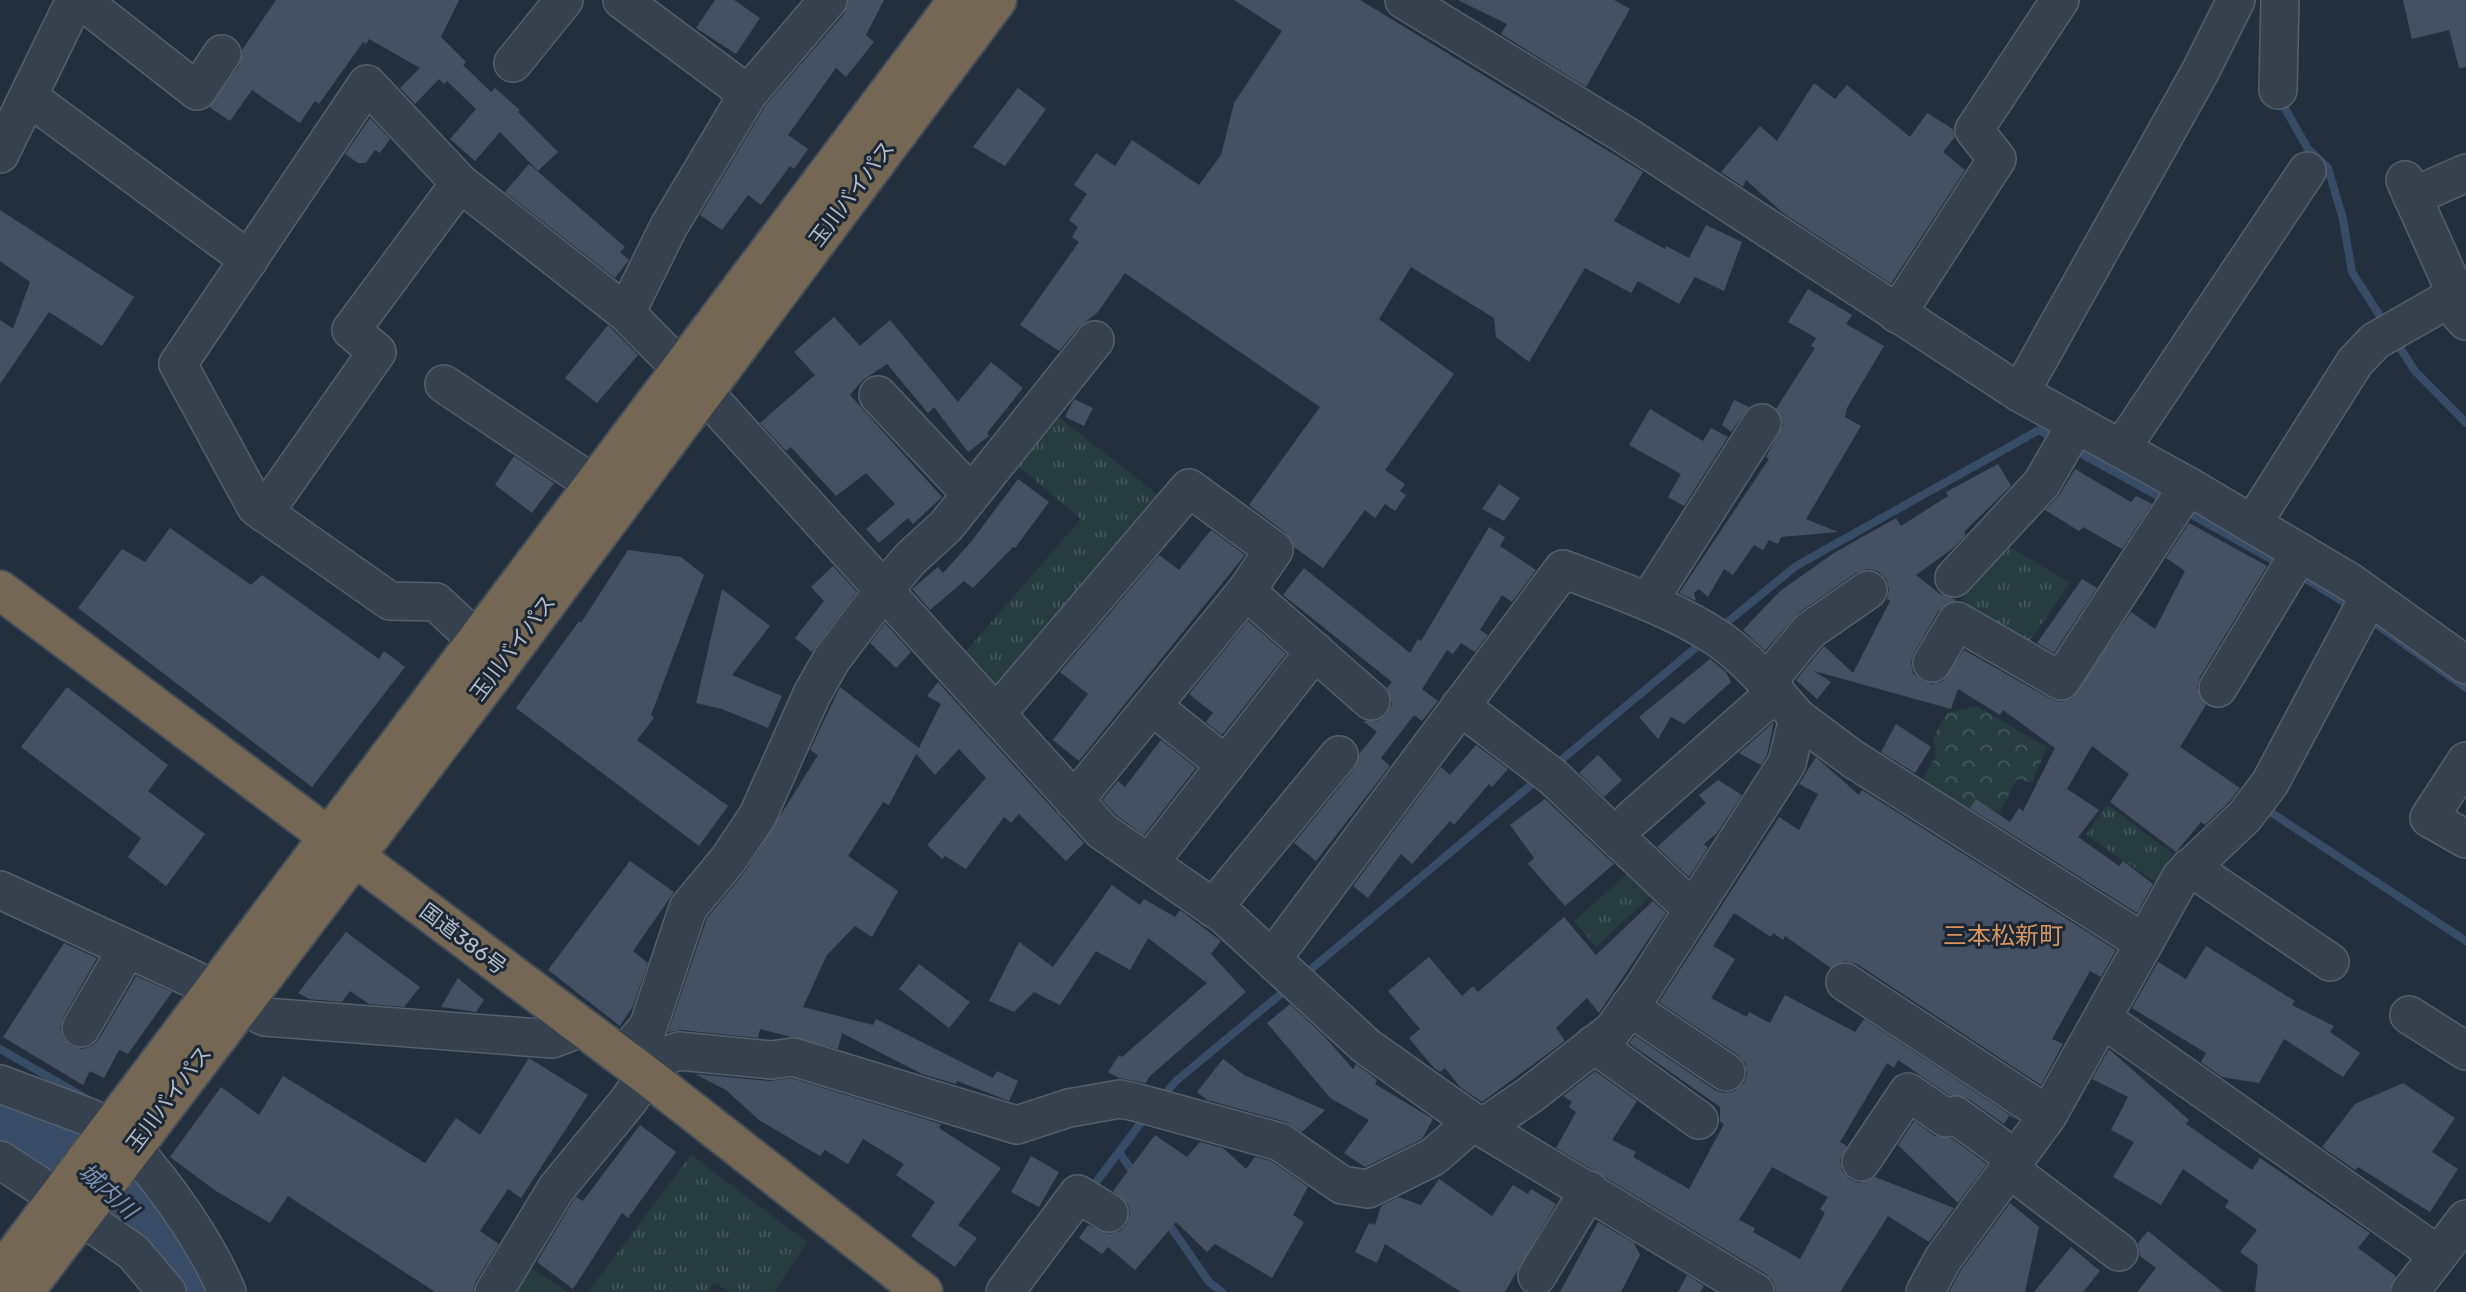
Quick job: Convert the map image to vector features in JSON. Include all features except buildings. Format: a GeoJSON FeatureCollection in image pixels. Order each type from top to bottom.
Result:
{"type":"FeatureCollection","features":[{"type":"Feature","properties":{"kind":"highway","name":"玉川バイパス"},"geometry":{"type":"LineString","coordinates":[[0,1274],[72,1202],[117,1145],[692,379],[955,21],[997,0]]}},
{"type":"Feature","properties":{"kind":"highway","name":"玉川バイパス"},"geometry":{"type":"LineString","coordinates":[[489,650],[592,483],[692,379]]}},
{"type":"Feature","properties":{"kind":"highway","name":"国道386号"},"geometry":{"type":"LineString","coordinates":[[0,590],[577,1024],[643,1065],[923,1292]]}},
{"type":"Feature","properties":{"kind":"highway","name":"玉川バイパス"},"geometry":{"type":"LineString","coordinates":[[24,1292],[72,1202]]}},
{"type":"Feature","properties":{"kind":"street"},"geometry":{"type":"LineString","coordinates":[[0,154],[30,98],[75,0]]}},
{"type":"Feature","properties":{"kind":"street"},"geometry":{"type":"LineString","coordinates":[[81,0],[197,91],[222,54]]}},
{"type":"Feature","properties":{"kind":"street"},"geometry":{"type":"LineString","coordinates":[[513,63],[564,0]]}},
{"type":"Feature","properties":{"kind":"street"},"geometry":{"type":"LineString","coordinates":[[622,0],[748,94]]}},
{"type":"Feature","properties":{"kind":"street"},"geometry":{"type":"LineString","coordinates":[[626,313],[669,226],[748,94],[828,0]]}},
{"type":"Feature","properties":{"kind":"street"},"geometry":{"type":"LineString","coordinates":[[1897,314],[1997,159],[1974,130],[2060,0]]}},
{"type":"Feature","properties":{"kind":"street"},"geometry":{"type":"LineString","coordinates":[[2020,393],[2200,72],[2236,0]]}},
{"type":"Feature","properties":{"kind":"street"},"geometry":{"type":"LineString","coordinates":[[2278,90],[2280,0]]}},
{"type":"Feature","properties":{"kind":"street"},"geometry":{"type":"LineString","coordinates":[[1407,1],[1625,135],[2020,393],[2069,438],[2121,449],[2180,499],[2253,523],[2293,565],[2362,611],[2466,665]]}},
{"type":"Feature","properties":{"kind":"street"},"geometry":{"type":"LineString","coordinates":[[489,650],[436,602],[390,601],[256,507],[178,364],[367,85],[460,183],[626,313],[692,379],[1102,831],[1213,908],[1366,1046],[1478,1124],[1755,1292]]}},
{"type":"Feature","properties":{"kind":"street"},"geometry":{"type":"LineString","coordinates":[[30,98],[248,260]]}},
{"type":"Feature","properties":{"kind":"street"},"geometry":{"type":"LineString","coordinates":[[2121,449],[2307,171]]}},
{"type":"Feature","properties":{"kind":"street"},"geometry":{"type":"LineString","coordinates":[[2253,523],[2355,362],[2387,333],[2463,301],[2409,188],[2466,173]]}},
{"type":"Feature","properties":{"kind":"street"},"geometry":{"type":"LineString","coordinates":[[264,513],[377,352],[351,330],[460,183]]}},
{"type":"Feature","properties":{"kind":"street"},"geometry":{"type":"LineString","coordinates":[[643,1065],[635,1042],[648,1027],[688,908],[728,860],[758,815],[825,671],[909,559],[946,526],[1025,431],[1095,340]]}},
{"type":"Feature","properties":{"kind":"street"},"geometry":{"type":"LineString","coordinates":[[444,384],[592,483]]}},
{"type":"Feature","properties":{"kind":"street"},"geometry":{"type":"LineString","coordinates":[[878,395],[971,494]]}},
{"type":"Feature","properties":{"kind":"street"},"geometry":{"type":"LineString","coordinates":[[1648,602],[1762,423]]}},
{"type":"Feature","properties":{"kind":"street"},"geometry":{"type":"LineString","coordinates":[[1954,578],[2042,482],[2069,438]]}},
{"type":"Feature","properties":{"kind":"street"},"geometry":{"type":"LineString","coordinates":[[997,713],[1189,488],[1274,550],[1246,592],[1074,801]]}},
{"type":"Feature","properties":{"kind":"street"},"geometry":{"type":"LineString","coordinates":[[1932,663],[1957,621],[2062,681],[2180,499]]}},
{"type":"Feature","properties":{"kind":"street"},"geometry":{"type":"LineString","coordinates":[[2218,688],[2293,565]]}},
{"type":"Feature","properties":{"kind":"street"},"geometry":{"type":"LineString","coordinates":[[1287,974],[1461,706],[1563,569],[1648,602],[1710,635],[1853,759],[2143,942]]}},
{"type":"Feature","properties":{"kind":"street"},"geometry":{"type":"LineString","coordinates":[[1632,819],[1780,697],[1809,631],[1868,590]]}},
{"type":"Feature","properties":{"kind":"street"},"geometry":{"type":"LineString","coordinates":[[1246,592],[1371,701]]}},
{"type":"Feature","properties":{"kind":"street"},"geometry":{"type":"LineString","coordinates":[[1925,1292],[1943,1259],[2048,1115],[2180,877],[2245,816],[2270,783],[2362,611]]}},
{"type":"Feature","properties":{"kind":"street"},"geometry":{"type":"LineString","coordinates":[[1149,863],[1315,651]]}},
{"type":"Feature","properties":{"kind":"street"},"geometry":{"type":"LineString","coordinates":[[494,1292],[556,1189],[643,1065],[679,1051],[772,1060],[793,1057],[1017,1125],[1082,1106],[1121,1100],[1280,1142],[1342,1185],[1368,1189],[1433,1157],[1478,1124],[1530,1095],[1613,1030],[1787,763],[1780,697]]}},
{"type":"Feature","properties":{"kind":"street"},"geometry":{"type":"LineString","coordinates":[[1152,706],[1226,765]]}},
{"type":"Feature","properties":{"kind":"street"},"geometry":{"type":"LineString","coordinates":[[1461,706],[1548,774],[1691,908]]}},
{"type":"Feature","properties":{"kind":"street"},"geometry":{"type":"LineString","coordinates":[[1213,908],[1339,755]]}},
{"type":"Feature","properties":{"kind":"street"},"geometry":{"type":"LineString","coordinates":[[2466,761],[2429,818],[2466,839]]}},
{"type":"Feature","properties":{"kind":"street"},"geometry":{"type":"LineString","coordinates":[[2190,867],[2330,962]]}},
{"type":"Feature","properties":{"kind":"street"},"geometry":{"type":"LineString","coordinates":[[0,890],[265,1017],[552,1040],[568,1033],[577,1024]]}},
{"type":"Feature","properties":{"kind":"street"},"geometry":{"type":"LineString","coordinates":[[81,1028],[127,949]]}},
{"type":"Feature","properties":{"kind":"street"},"geometry":{"type":"LineString","coordinates":[[1845,982],[2048,1115]]}},
{"type":"Feature","properties":{"kind":"street"},"geometry":{"type":"LineString","coordinates":[[1629,1007],[1726,1072]]}},
{"type":"Feature","properties":{"kind":"street"},"geometry":{"type":"LineString","coordinates":[[2409,1015],[2466,1051]]}},
{"type":"Feature","properties":{"kind":"street"},"geometry":{"type":"LineString","coordinates":[[2103,1019],[2437,1254]]}},
{"type":"Feature","properties":{"kind":"street"},"geometry":{"type":"LineString","coordinates":[[1594,1044],[1699,1121]]}},
{"type":"Feature","properties":{"kind":"street"},"geometry":{"type":"LineString","coordinates":[[1861,1162],[1908,1092],[1946,1118],[1955,1115],[2119,1252]]}},
{"type":"Feature","properties":{"kind":"street"},"geometry":{"type":"LineString","coordinates":[[4,1095],[91,1118],[117,1145],[150,1168],[217,1269],[227,1292]]}},
{"type":"Feature","properties":{"kind":"street"},"geometry":{"type":"LineString","coordinates":[[0,1160],[72,1202],[132,1252],[166,1292]]}},
{"type":"Feature","properties":{"kind":"street"},"geometry":{"type":"LineString","coordinates":[[1537,1276],[1589,1190]]}},
{"type":"Feature","properties":{"kind":"street"},"geometry":{"type":"LineString","coordinates":[[1005,1292],[1079,1194],[1109,1213]]}},
{"type":"Feature","properties":{"kind":"street"},"geometry":{"type":"LineString","coordinates":[[2410,1292],[2466,1219]]}},
{"type":"Feature","properties":{"kind":"green space"},"geometry":{"type":"Polygon","coordinates":[[[1052,412],[1167,502],[997,701],[960,658],[1081,519],[1016,464],[1052,412]]]}},
{"type":"Feature","properties":{"kind":"green space"},"geometry":{"type":"Polygon","coordinates":[[[1998,540],[2070,583],[2025,648],[1957,609],[1998,540]]]}},
{"type":"Feature","properties":{"kind":"green space"},"geometry":{"type":"Polygon","coordinates":[[[1977,706],[2047,747],[2032,783],[2017,779],[1987,838],[1914,794],[1936,756],[1933,738],[1947,713],[1977,706]]]}},
{"type":"Feature","properties":{"kind":"green space"},"geometry":{"type":"Polygon","coordinates":[[[2107,804],[2181,860],[2164,888],[2086,835],[2107,804]]]}},
{"type":"Feature","properties":{"kind":"green space"},"geometry":{"type":"Polygon","coordinates":[[[1637,865],[1659,888],[1596,947],[1574,921],[1637,865]]]}},
{"type":"Feature","properties":{"kind":"green space"},"geometry":{"type":"Polygon","coordinates":[[[691,1155],[807,1242],[774,1292],[731,1292],[714,1283],[707,1292],[588,1292],[691,1155]]]}},
{"type":"Feature","properties":{"kind":"green space"},"geometry":{"type":"Polygon","coordinates":[[[528,1266],[568,1292],[511,1292],[528,1266]]]}},
{"type":"Feature","properties":{"kind":"waterway"},"geometry":{"type":"LineString","coordinates":[[2283,105],[2308,149],[2328,168],[2343,219],[2352,272],[2385,324]]}},
{"type":"Feature","properties":{"kind":"waterway"},"geometry":{"type":"LineString","coordinates":[[2395,340],[2415,371],[2466,423]]}},
{"type":"Feature","properties":{"kind":"waterway"},"geometry":{"type":"LineString","coordinates":[[1720,628],[1796,566],[2039,430],[2057,440]]}},
{"type":"Feature","properties":{"kind":"waterway"},"geometry":{"type":"LineString","coordinates":[[2071,448],[2167,501]]}},
{"type":"Feature","properties":{"kind":"waterway"},"geometry":{"type":"LineString","coordinates":[[2185,511],[2280,564]]}},
{"type":"Feature","properties":{"kind":"waterway"},"geometry":{"type":"LineString","coordinates":[[2298,574],[2352,607]]}},
{"type":"Feature","properties":{"kind":"waterway"},"geometry":{"type":"LineString","coordinates":[[2369,619],[2466,688]]}},
{"type":"Feature","properties":{"kind":"waterway"},"geometry":{"type":"LineString","coordinates":[[1554,766],[1705,640]]}},
{"type":"Feature","properties":{"kind":"waterway"},"geometry":{"type":"LineString","coordinates":[[1304,975],[1538,779]]}},
{"type":"Feature","properties":{"kind":"waterway"},"geometry":{"type":"LineString","coordinates":[[2269,811],[2466,941]]}},
{"type":"Feature","properties":{"kind":"waterway"},"geometry":{"type":"LineString","coordinates":[[1161,1099],[1176,1081],[1288,988]]}},
{"type":"Feature","properties":{"kind":"waterway"},"geometry":{"type":"LineString","coordinates":[[0,1049],[87,1099]]}},
{"type":"Feature","properties":{"kind":"waterway","name":"城内川"},"geometry":{"type":"LineString","coordinates":[[0,1115],[56,1147],[110,1189],[156,1239],[193,1292]]}},
{"type":"Feature","properties":{"kind":"waterway"},"geometry":{"type":"LineString","coordinates":[[1097,1181],[1146,1116]]}},
{"type":"Feature","properties":{"kind":"waterway"},"geometry":{"type":"LineString","coordinates":[[1119,1152],[1135,1175]]}},
{"type":"Feature","properties":{"kind":"waterway"},"geometry":{"type":"LineString","coordinates":[[1166,1220],[1209,1282],[1222,1292]]}},
{"type":"Feature","properties":{"kind":"district","name":"三本松新町"},"geometry":{"type":"Point","coordinates":[2003,936]}}]}
